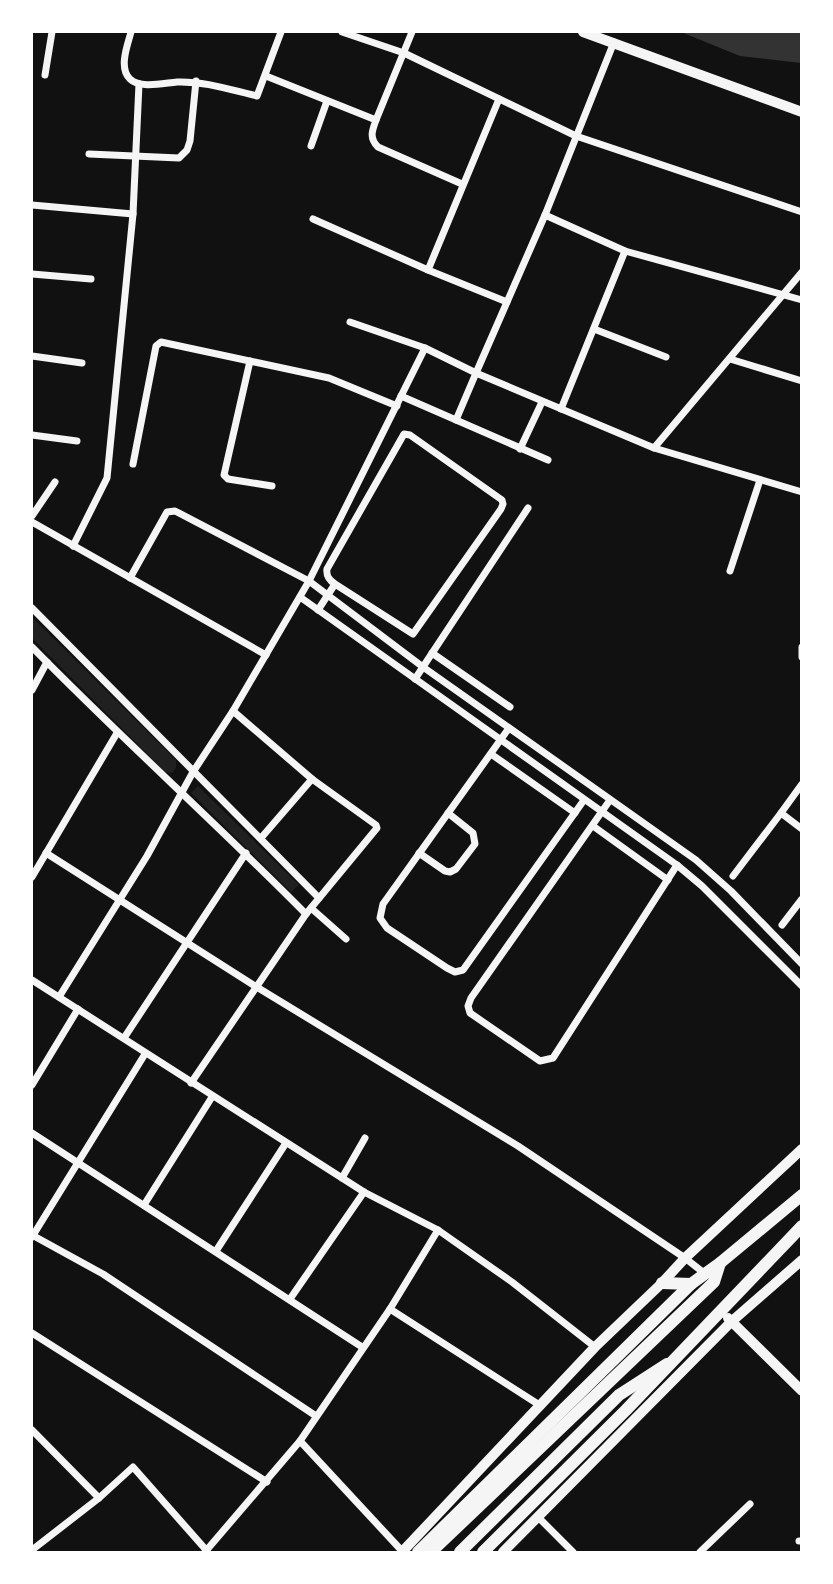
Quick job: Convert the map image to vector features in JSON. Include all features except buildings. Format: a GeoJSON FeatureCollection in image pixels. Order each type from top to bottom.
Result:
{"type":"FeatureCollection","features":[{"type":"Feature","properties":{"kind":"main road"},"geometry":{"type":"LineString","coordinates":[[418,1552],[691,1284],[802,1195]]}},
{"type":"Feature","properties":{"kind":"main road"},"geometry":{"type":"LineString","coordinates":[[483,1552],[626,1410],[802,1226]]}},
{"type":"Feature","properties":{"kind":"main road"},"geometry":{"type":"LineString","coordinates":[[431,1552],[713,1282],[720,1263]]}},
{"type":"Feature","properties":{"kind":"main road"},"geometry":{"type":"LineString","coordinates":[[662,1283],[691,1284]]}},
{"type":"Feature","properties":{"kind":"main road"},"geometry":{"type":"LineString","coordinates":[[460,1552],[619,1395],[670,1362]]}},
{"type":"Feature","properties":{"kind":"street"},"geometry":{"type":"LineString","coordinates":[[45,75],[52,32]]}},
{"type":"Feature","properties":{"kind":"street"},"geometry":{"type":"LineString","coordinates":[[131,32],[125,57],[125,71],[130,79],[139,84],[196,81],[257,96],[280,32]]}},
{"type":"Feature","properties":{"kind":"street"},"geometry":{"type":"LineString","coordinates":[[342,32],[404,53],[576,136],[802,212]]}},
{"type":"Feature","properties":{"kind":"street"},"geometry":{"type":"LineString","coordinates":[[411,32],[372,131],[372,141],[378,147],[462,184]]}},
{"type":"Feature","properties":{"kind":"street"},"geometry":{"type":"LineString","coordinates":[[583,32],[802,113]]}},
{"type":"Feature","properties":{"kind":"street"},"geometry":{"type":"LineString","coordinates":[[456,420],[545,215],[614,42]]}},
{"type":"Feature","properties":{"kind":"street"},"geometry":{"type":"LineString","coordinates":[[266,76],[376,120]]}},
{"type":"Feature","properties":{"kind":"street"},"geometry":{"type":"LineString","coordinates":[[89,154],[179,158],[187,150],[196,81]]}},
{"type":"Feature","properties":{"kind":"street"},"geometry":{"type":"LineString","coordinates":[[73,546],[107,478],[133,214],[139,84]]}},
{"type":"Feature","properties":{"kind":"street"},"geometry":{"type":"LineString","coordinates":[[428,270],[499,99]]}},
{"type":"Feature","properties":{"kind":"street"},"geometry":{"type":"LineString","coordinates":[[311,146],[327,101]]}},
{"type":"Feature","properties":{"kind":"street"},"geometry":{"type":"LineString","coordinates":[[32,205],[133,214]]}},
{"type":"Feature","properties":{"kind":"street"},"geometry":{"type":"LineString","coordinates":[[545,215],[625,251],[802,300]]}},
{"type":"Feature","properties":{"kind":"street"},"geometry":{"type":"LineString","coordinates":[[313,219],[507,302]]}},
{"type":"Feature","properties":{"kind":"street"},"geometry":{"type":"LineString","coordinates":[[561,408],[625,251]]}},
{"type":"Feature","properties":{"kind":"street"},"geometry":{"type":"LineString","coordinates":[[654,448],[802,272]]}},
{"type":"Feature","properties":{"kind":"street"},"geometry":{"type":"LineString","coordinates":[[32,274],[91,279]]}},
{"type":"Feature","properties":{"kind":"street"},"geometry":{"type":"LineString","coordinates":[[350,321],[425,348],[475,373],[654,448],[802,492]]}},
{"type":"Feature","properties":{"kind":"street"},"geometry":{"type":"LineString","coordinates":[[594,329],[666,357]]}},
{"type":"Feature","properties":{"kind":"street"},"geometry":{"type":"LineString","coordinates":[[133,464],[156,346],[159,343],[329,378],[397,406]]}},
{"type":"Feature","properties":{"kind":"street"},"geometry":{"type":"LineString","coordinates":[[58,997],[147,856],[193,772],[233,711],[300,597],[425,348]]}},
{"type":"Feature","properties":{"kind":"street"},"geometry":{"type":"LineString","coordinates":[[32,356],[82,363]]}},
{"type":"Feature","properties":{"kind":"street"},"geometry":{"type":"LineString","coordinates":[[730,359],[802,381]]}},
{"type":"Feature","properties":{"kind":"street"},"geometry":{"type":"LineString","coordinates":[[250,361],[224,475],[228,480],[272,486]]}},
{"type":"Feature","properties":{"kind":"street"},"geometry":{"type":"LineString","coordinates":[[401,396],[548,460]]}},
{"type":"Feature","properties":{"kind":"street"},"geometry":{"type":"LineString","coordinates":[[520,449],[542,402]]}},
{"type":"Feature","properties":{"kind":"street"},"geometry":{"type":"LineString","coordinates":[[404,434],[410,435],[502,500],[501,509],[413,634],[335,584],[329,580],[327,569],[404,434]]}},
{"type":"Feature","properties":{"kind":"street"},"geometry":{"type":"LineString","coordinates":[[32,435],[77,441]]}},
{"type":"Feature","properties":{"kind":"street"},"geometry":{"type":"LineString","coordinates":[[730,571],[760,480]]}},
{"type":"Feature","properties":{"kind":"street"},"geometry":{"type":"LineString","coordinates":[[32,516],[55,482]]}},
{"type":"Feature","properties":{"kind":"street"},"geometry":{"type":"LineString","coordinates":[[415,678],[528,509]]}},
{"type":"Feature","properties":{"kind":"street"},"geometry":{"type":"LineString","coordinates":[[130,578],[167,512],[175,511],[309,581],[423,667],[696,860],[731,891],[802,964]]}},
{"type":"Feature","properties":{"kind":"street"},"geometry":{"type":"LineString","coordinates":[[32,522],[266,655]]}},
{"type":"Feature","properties":{"kind":"street"},"geometry":{"type":"LineString","coordinates":[[318,610],[335,584]]}},
{"type":"Feature","properties":{"kind":"street"},"geometry":{"type":"LineString","coordinates":[[341,606],[349,593]]}},
{"type":"Feature","properties":{"kind":"street"},"geometry":{"type":"LineString","coordinates":[[300,597],[677,865],[802,986]]}},
{"type":"Feature","properties":{"kind":"street"},"geometry":{"type":"LineString","coordinates":[[32,608],[318,898]]}},
{"type":"Feature","properties":{"kind":"street"},"geometry":{"type":"LineString","coordinates":[[32,647],[117,733],[246,853],[309,911],[346,939]]}},
{"type":"Feature","properties":{"kind":"street"},"geometry":{"type":"LineString","coordinates":[[802,647],[802,657]]}},
{"type":"Feature","properties":{"kind":"street"},"geometry":{"type":"LineString","coordinates":[[432,653],[510,707]]}},
{"type":"Feature","properties":{"kind":"street"},"geometry":{"type":"LineString","coordinates":[[32,690],[47,662]]}},
{"type":"Feature","properties":{"kind":"street"},"geometry":{"type":"LineString","coordinates":[[191,1083],[255,986],[318,898],[377,828],[312,779],[233,711]]}},
{"type":"Feature","properties":{"kind":"street"},"geometry":{"type":"LineString","coordinates":[[509,729],[383,904],[380,918],[387,928],[455,972],[463,970],[584,800]]}},
{"type":"Feature","properties":{"kind":"street"},"geometry":{"type":"LineString","coordinates":[[32,877],[117,733]]}},
{"type":"Feature","properties":{"kind":"street"},"geometry":{"type":"LineString","coordinates":[[491,754],[575,813]]}},
{"type":"Feature","properties":{"kind":"street"},"geometry":{"type":"LineString","coordinates":[[261,838],[312,779]]}},
{"type":"Feature","properties":{"kind":"street"},"geometry":{"type":"LineString","coordinates":[[733,876],[802,784]]}},
{"type":"Feature","properties":{"kind":"street"},"geometry":{"type":"LineString","coordinates":[[610,800],[471,998],[468,1006],[471,1013],[540,1061],[553,1058],[677,865]]}},
{"type":"Feature","properties":{"kind":"street"},"geometry":{"type":"LineString","coordinates":[[419,853],[450,872],[456,869],[475,844],[473,833],[448,813]]}},
{"type":"Feature","properties":{"kind":"street"},"geometry":{"type":"LineString","coordinates":[[780,813],[802,829]]}},
{"type":"Feature","properties":{"kind":"street"},"geometry":{"type":"LineString","coordinates":[[593,826],[668,880]]}},
{"type":"Feature","properties":{"kind":"street"},"geometry":{"type":"LineString","coordinates":[[46,853],[255,986],[519,1146],[705,1273]]}},
{"type":"Feature","properties":{"kind":"street"},"geometry":{"type":"LineString","coordinates":[[124,1038],[246,853]]}},
{"type":"Feature","properties":{"kind":"street"},"geometry":{"type":"LineString","coordinates":[[698,883],[708,871]]}},
{"type":"Feature","properties":{"kind":"street"},"geometry":{"type":"LineString","coordinates":[[782,925],[802,899]]}},
{"type":"Feature","properties":{"kind":"street"},"geometry":{"type":"LineString","coordinates":[[32,980],[364,1192],[438,1230],[512,1282],[595,1347]]}},
{"type":"Feature","properties":{"kind":"street"},"geometry":{"type":"LineString","coordinates":[[32,1085],[78,1009]]}},
{"type":"Feature","properties":{"kind":"street"},"geometry":{"type":"LineString","coordinates":[[145,1054],[32,1236],[103,1274],[316,1416]]}},
{"type":"Feature","properties":{"kind":"street"},"geometry":{"type":"LineString","coordinates":[[144,1205],[212,1097]]}},
{"type":"Feature","properties":{"kind":"street"},"geometry":{"type":"LineString","coordinates":[[32,1133],[362,1347]]}},
{"type":"Feature","properties":{"kind":"street"},"geometry":{"type":"LineString","coordinates":[[342,1178],[365,1138]]}},
{"type":"Feature","properties":{"kind":"street"},"geometry":{"type":"LineString","coordinates":[[216,1251],[286,1143]]}},
{"type":"Feature","properties":{"kind":"street"},"geometry":{"type":"LineString","coordinates":[[300,1441],[403,1552],[595,1347],[685,1258],[802,1149]]}},
{"type":"Feature","properties":{"kind":"street"},"geometry":{"type":"LineString","coordinates":[[290,1299],[364,1192]]}},
{"type":"Feature","properties":{"kind":"street"},"geometry":{"type":"LineString","coordinates":[[32,1550],[99,1498],[133,1467],[206,1552],[300,1441],[390,1309],[438,1230]]}},
{"type":"Feature","properties":{"kind":"street"},"geometry":{"type":"LineString","coordinates":[[503,1552],[731,1322],[802,1260]]}},
{"type":"Feature","properties":{"kind":"street"},"geometry":{"type":"LineString","coordinates":[[390,1309],[541,1406]]}},
{"type":"Feature","properties":{"kind":"street"},"geometry":{"type":"LineString","coordinates":[[721,1310],[802,1391]]}},
{"type":"Feature","properties":{"kind":"street"},"geometry":{"type":"LineString","coordinates":[[32,1333],[267,1482]]}},
{"type":"Feature","properties":{"kind":"street"},"geometry":{"type":"LineString","coordinates":[[32,1430],[99,1498]]}},
{"type":"Feature","properties":{"kind":"street"},"geometry":{"type":"LineString","coordinates":[[700,1552],[750,1504]]}},
{"type":"Feature","properties":{"kind":"street"},"geometry":{"type":"LineString","coordinates":[[538,1517],[573,1552]]}},
{"type":"Feature","properties":{"kind":"shaded area"},"geometry":{"type":"Polygon","coordinates":[[[681,32],[801,32],[801,63],[740,56],[681,32]]]}},
{"type":"Feature","properties":{"kind":"shaded area"},"geometry":{"type":"Polygon","coordinates":[[[32,617],[176,760],[176,768],[172,773],[165,772],[32,638],[32,617]]]}},
{"type":"Feature","properties":{"kind":"shaded area"},"geometry":{"type":"Polygon","coordinates":[[[198,786],[299,885],[291,892],[191,793],[198,786]]]}}]}
